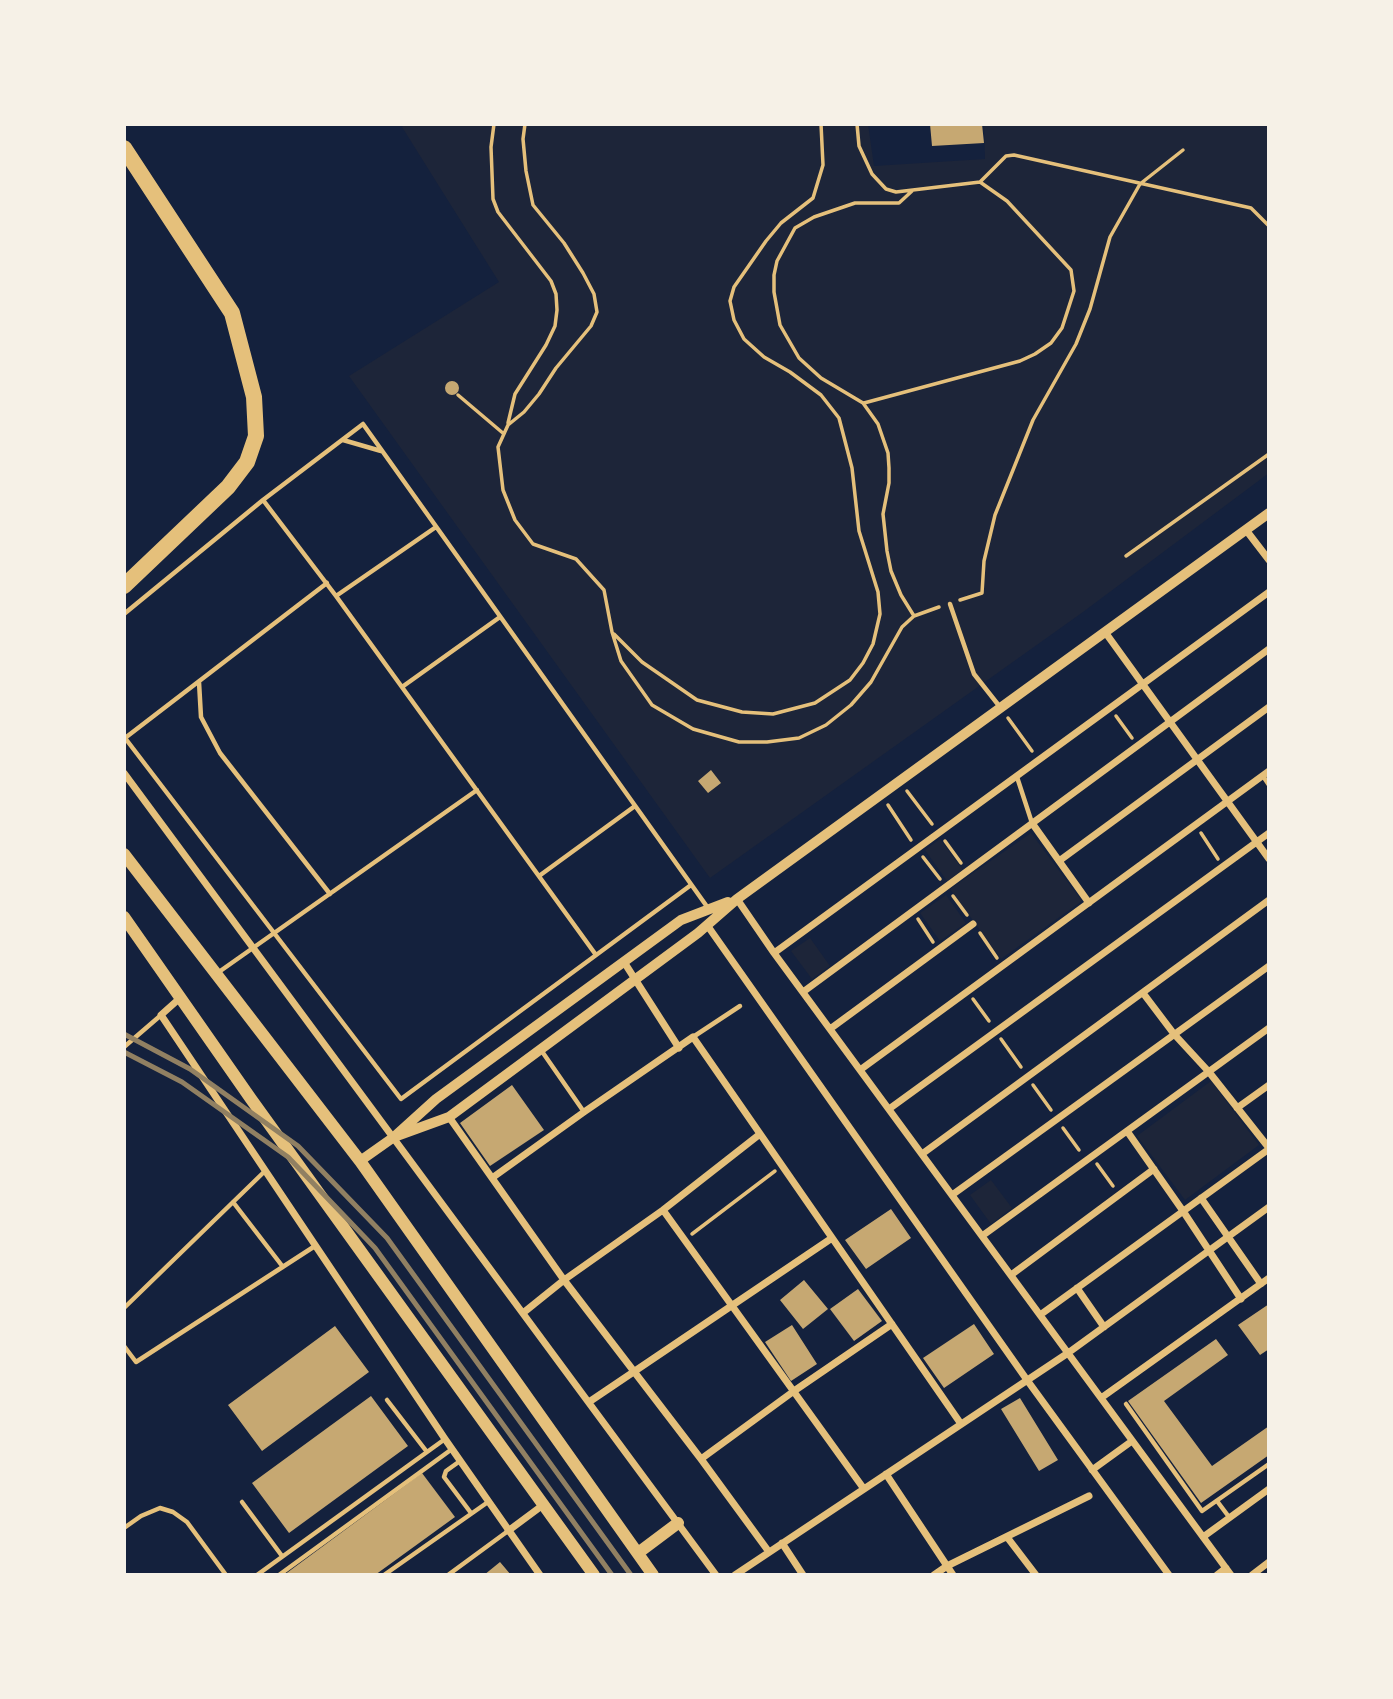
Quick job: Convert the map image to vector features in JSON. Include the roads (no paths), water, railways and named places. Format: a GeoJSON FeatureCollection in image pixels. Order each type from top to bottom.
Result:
{"type":"FeatureCollection","features":[{"type":"Feature","properties":{"kind":"highway"},"geometry":{"type":"LineString","coordinates":[[124,148],[232,313],[254,397],[256,436],[247,462],[228,487],[124,586]]}},
{"type":"Feature","properties":{"kind":"main road"},"geometry":{"type":"LineString","coordinates":[[124,854],[360,1161],[653,1575]]}},
{"type":"Feature","properties":{"kind":"main road"},"geometry":{"type":"LineString","coordinates":[[125,920],[266,1121],[594,1575]]}},
{"type":"Feature","properties":{"kind":"main road"},"geometry":{"type":"LineString","coordinates":[[638,1553],[678,1523]]}},
{"type":"Feature","properties":{"kind":"street"},"geometry":{"type":"LineString","coordinates":[[394,1138],[449,1117],[635,979],[710,917],[1268,515]]}},
{"type":"Feature","properties":{"kind":"street"},"geometry":{"type":"LineString","coordinates":[[1246,530],[1269,560]]}},
{"type":"Feature","properties":{"kind":"street"},"geometry":{"type":"LineString","coordinates":[[774,953],[1269,592]]}},
{"type":"Feature","properties":{"kind":"street"},"geometry":{"type":"LineString","coordinates":[[1104,632],[1269,859]]}},
{"type":"Feature","properties":{"kind":"street"},"geometry":{"type":"LineString","coordinates":[[803,992],[1269,649]]}},
{"type":"Feature","properties":{"kind":"street"},"geometry":{"type":"LineString","coordinates":[[1059,861],[1269,708]]}},
{"type":"Feature","properties":{"kind":"street"},"geometry":{"type":"LineString","coordinates":[[124,773],[716,1575]]}},
{"type":"Feature","properties":{"kind":"street"},"geometry":{"type":"LineString","coordinates":[[860,1070],[1266,773]]}},
{"type":"Feature","properties":{"kind":"street"},"geometry":{"type":"LineString","coordinates":[[1032,823],[1089,902]]}},
{"type":"Feature","properties":{"kind":"street"},"geometry":{"type":"LineString","coordinates":[[889,1109],[1269,833]]}},
{"type":"Feature","properties":{"kind":"street"},"geometry":{"type":"LineString","coordinates":[[737,899],[1228,1572],[1217,1575]]}},
{"type":"Feature","properties":{"kind":"street"},"geometry":{"type":"LineString","coordinates":[[922,1154],[1269,900]]}},
{"type":"Feature","properties":{"kind":"street"},"geometry":{"type":"LineString","coordinates":[[360,1161],[394,1138],[436,1100],[681,920],[710,917]]}},
{"type":"Feature","properties":{"kind":"street"},"geometry":{"type":"LineString","coordinates":[[710,917],[1027,1380],[1169,1575]]}},
{"type":"Feature","properties":{"kind":"street"},"geometry":{"type":"LineString","coordinates":[[830,1029],[973,924]]}},
{"type":"Feature","properties":{"kind":"street"},"geometry":{"type":"LineString","coordinates":[[624,962],[679,1048]]}},
{"type":"Feature","properties":{"kind":"street"},"geometry":{"type":"LineString","coordinates":[[952,1195],[1269,966]]}},
{"type":"Feature","properties":{"kind":"street"},"geometry":{"type":"LineString","coordinates":[[1040,1315],[1269,1148],[1143,993]]}},
{"type":"Feature","properties":{"kind":"street"},"geometry":{"type":"LineString","coordinates":[[180,998],[161,1015],[445,1439],[540,1575]]}},
{"type":"Feature","properties":{"kind":"street"},"geometry":{"type":"LineString","coordinates":[[982,1237],[1269,1028]]}},
{"type":"Feature","properties":{"kind":"street"},"geometry":{"type":"LineString","coordinates":[[492,1178],[693,1037],[961,1424]]}},
{"type":"Feature","properties":{"kind":"street"},"geometry":{"type":"LineString","coordinates":[[1237,1108],[1269,1085]]}},
{"type":"Feature","properties":{"kind":"street"},"geometry":{"type":"LineString","coordinates":[[449,1117],[564,1280],[769,1552]]}},
{"type":"Feature","properties":{"kind":"street"},"geometry":{"type":"LineString","coordinates":[[1127,1131],[1241,1299]]}},
{"type":"Feature","properties":{"kind":"street"},"geometry":{"type":"LineString","coordinates":[[523,1313],[564,1280],[663,1210],[760,1134]]}},
{"type":"Feature","properties":{"kind":"street"},"geometry":{"type":"LineString","coordinates":[[1011,1275],[1154,1169]]}},
{"type":"Feature","properties":{"kind":"street"},"geometry":{"type":"LineString","coordinates":[[1201,1198],[1261,1284]]}},
{"type":"Feature","properties":{"kind":"street"},"geometry":{"type":"LineString","coordinates":[[734,1575],[1068,1353],[1269,1208]]}},
{"type":"Feature","properties":{"kind":"street"},"geometry":{"type":"LineString","coordinates":[[663,1210],[864,1489]]}},
{"type":"Feature","properties":{"kind":"street"},"geometry":{"type":"LineString","coordinates":[[589,1402],[832,1238]]}},
{"type":"Feature","properties":{"kind":"street"},"geometry":{"type":"LineString","coordinates":[[1101,1398],[1269,1278]]}},
{"type":"Feature","properties":{"kind":"street"},"geometry":{"type":"LineString","coordinates":[[1077,1288],[1104,1327]]}},
{"type":"Feature","properties":{"kind":"street"},"geometry":{"type":"LineString","coordinates":[[701,1460],[794,1391],[892,1324]]}},
{"type":"Feature","properties":{"kind":"street"},"geometry":{"type":"LineString","coordinates":[[1092,1470],[1132,1441]]}},
{"type":"Feature","properties":{"kind":"street"},"geometry":{"type":"LineString","coordinates":[[886,1474],[953,1575]]}},
{"type":"Feature","properties":{"kind":"street"},"geometry":{"type":"LineString","coordinates":[[1203,1537],[1269,1489]]}},
{"type":"Feature","properties":{"kind":"street"},"geometry":{"type":"LineString","coordinates":[[934,1575],[947,1566],[1089,1496]]}},
{"type":"Feature","properties":{"kind":"street"},"geometry":{"type":"LineString","coordinates":[[508,1531],[543,1505]]}},
{"type":"Feature","properties":{"kind":"street"},"geometry":{"type":"LineString","coordinates":[[1007,1537],[1036,1575]]}},
{"type":"Feature","properties":{"kind":"street"},"geometry":{"type":"LineString","coordinates":[[782,1543],[803,1575]]}},
{"type":"Feature","properties":{"kind":"street"},"geometry":{"type":"LineString","coordinates":[[1252,1575],[1269,1562]]}},
{"type":"Feature","properties":{"kind":"lane"},"geometry":{"type":"LineString","coordinates":[[124,614],[263,500],[363,424],[691,885],[710,917]]}},
{"type":"Feature","properties":{"kind":"lane"},"geometry":{"type":"LineString","coordinates":[[343,440],[382,451]]}},
{"type":"Feature","properties":{"kind":"lane"},"geometry":{"type":"LineString","coordinates":[[263,500],[327,583],[596,955]]}},
{"type":"Feature","properties":{"kind":"lane"},"geometry":{"type":"LineString","coordinates":[[336,596],[436,527]]}},
{"type":"Feature","properties":{"kind":"lane"},"geometry":{"type":"LineString","coordinates":[[327,583],[125,738],[401,1099],[691,885]]}},
{"type":"Feature","properties":{"kind":"lane"},"geometry":{"type":"LineString","coordinates":[[950,604],[974,674],[1000,708]]}},
{"type":"Feature","properties":{"kind":"lane"},"geometry":{"type":"LineString","coordinates":[[402,687],[500,617]]}},
{"type":"Feature","properties":{"kind":"lane"},"geometry":{"type":"LineString","coordinates":[[199,681],[201,717],[220,753],[330,894]]}},
{"type":"Feature","properties":{"kind":"lane"},"geometry":{"type":"LineString","coordinates":[[1266,773],[1269,785]]}},
{"type":"Feature","properties":{"kind":"lane"},"geometry":{"type":"LineString","coordinates":[[1016,776],[1032,823]]}},
{"type":"Feature","properties":{"kind":"lane"},"geometry":{"type":"LineString","coordinates":[[215,974],[477,790]]}},
{"type":"Feature","properties":{"kind":"lane"},"geometry":{"type":"LineString","coordinates":[[539,876],[635,806]]}},
{"type":"Feature","properties":{"kind":"lane"},"geometry":{"type":"LineString","coordinates":[[693,1037],[740,1006]]}},
{"type":"Feature","properties":{"kind":"lane"},"geometry":{"type":"LineString","coordinates":[[124,1047],[161,1015]]}},
{"type":"Feature","properties":{"kind":"lane"},"geometry":{"type":"LineString","coordinates":[[541,1050],[583,1112]]}},
{"type":"Feature","properties":{"kind":"lane"},"geometry":{"type":"LineString","coordinates":[[124,1308],[266,1170]]}},
{"type":"Feature","properties":{"kind":"lane"},"geometry":{"type":"LineString","coordinates":[[233,1202],[283,1267]]}},
{"type":"Feature","properties":{"kind":"lane"},"geometry":{"type":"LineString","coordinates":[[124,1346],[136,1362],[316,1245]]}},
{"type":"Feature","properties":{"kind":"lane"},"geometry":{"type":"LineString","coordinates":[[387,1400],[427,1452]]}},
{"type":"Feature","properties":{"kind":"lane"},"geometry":{"type":"LineString","coordinates":[[1126,1404],[1202,1511],[1269,1464]]}},
{"type":"Feature","properties":{"kind":"lane"},"geometry":{"type":"LineString","coordinates":[[257,1575],[445,1439]]}},
{"type":"Feature","properties":{"kind":"lane"},"geometry":{"type":"LineString","coordinates":[[1142,1453],[1155,1445]]}},
{"type":"Feature","properties":{"kind":"lane"},"geometry":{"type":"LineString","coordinates":[[279,1575],[452,1449]]}},
{"type":"Feature","properties":{"kind":"lane"},"geometry":{"type":"LineString","coordinates":[[460,1461],[446,1471],[444,1477],[471,1513]]}},
{"type":"Feature","properties":{"kind":"lane"},"geometry":{"type":"LineString","coordinates":[[1217,1500],[1230,1518]]}},
{"type":"Feature","properties":{"kind":"lane"},"geometry":{"type":"LineString","coordinates":[[242,1502],[282,1556]]}},
{"type":"Feature","properties":{"kind":"lane"},"geometry":{"type":"LineString","coordinates":[[384,1575],[488,1502]]}},
{"type":"Feature","properties":{"kind":"lane"},"geometry":{"type":"LineString","coordinates":[[124,1528],[141,1516],[160,1508],[173,1512],[187,1522],[226,1575]]}},
{"type":"Feature","properties":{"kind":"lane"},"geometry":{"type":"LineString","coordinates":[[448,1575],[508,1531]]}},
{"type":"Feature","properties":{"kind":"railway"},"geometry":{"type":"LineString","coordinates":[[124,1034],[190,1069],[298,1146],[387,1238],[631,1575]]}},
{"type":"Feature","properties":{"kind":"railway"},"geometry":{"type":"LineString","coordinates":[[124,1052],[182,1082],[288,1157],[375,1248],[612,1575]]}}]}
